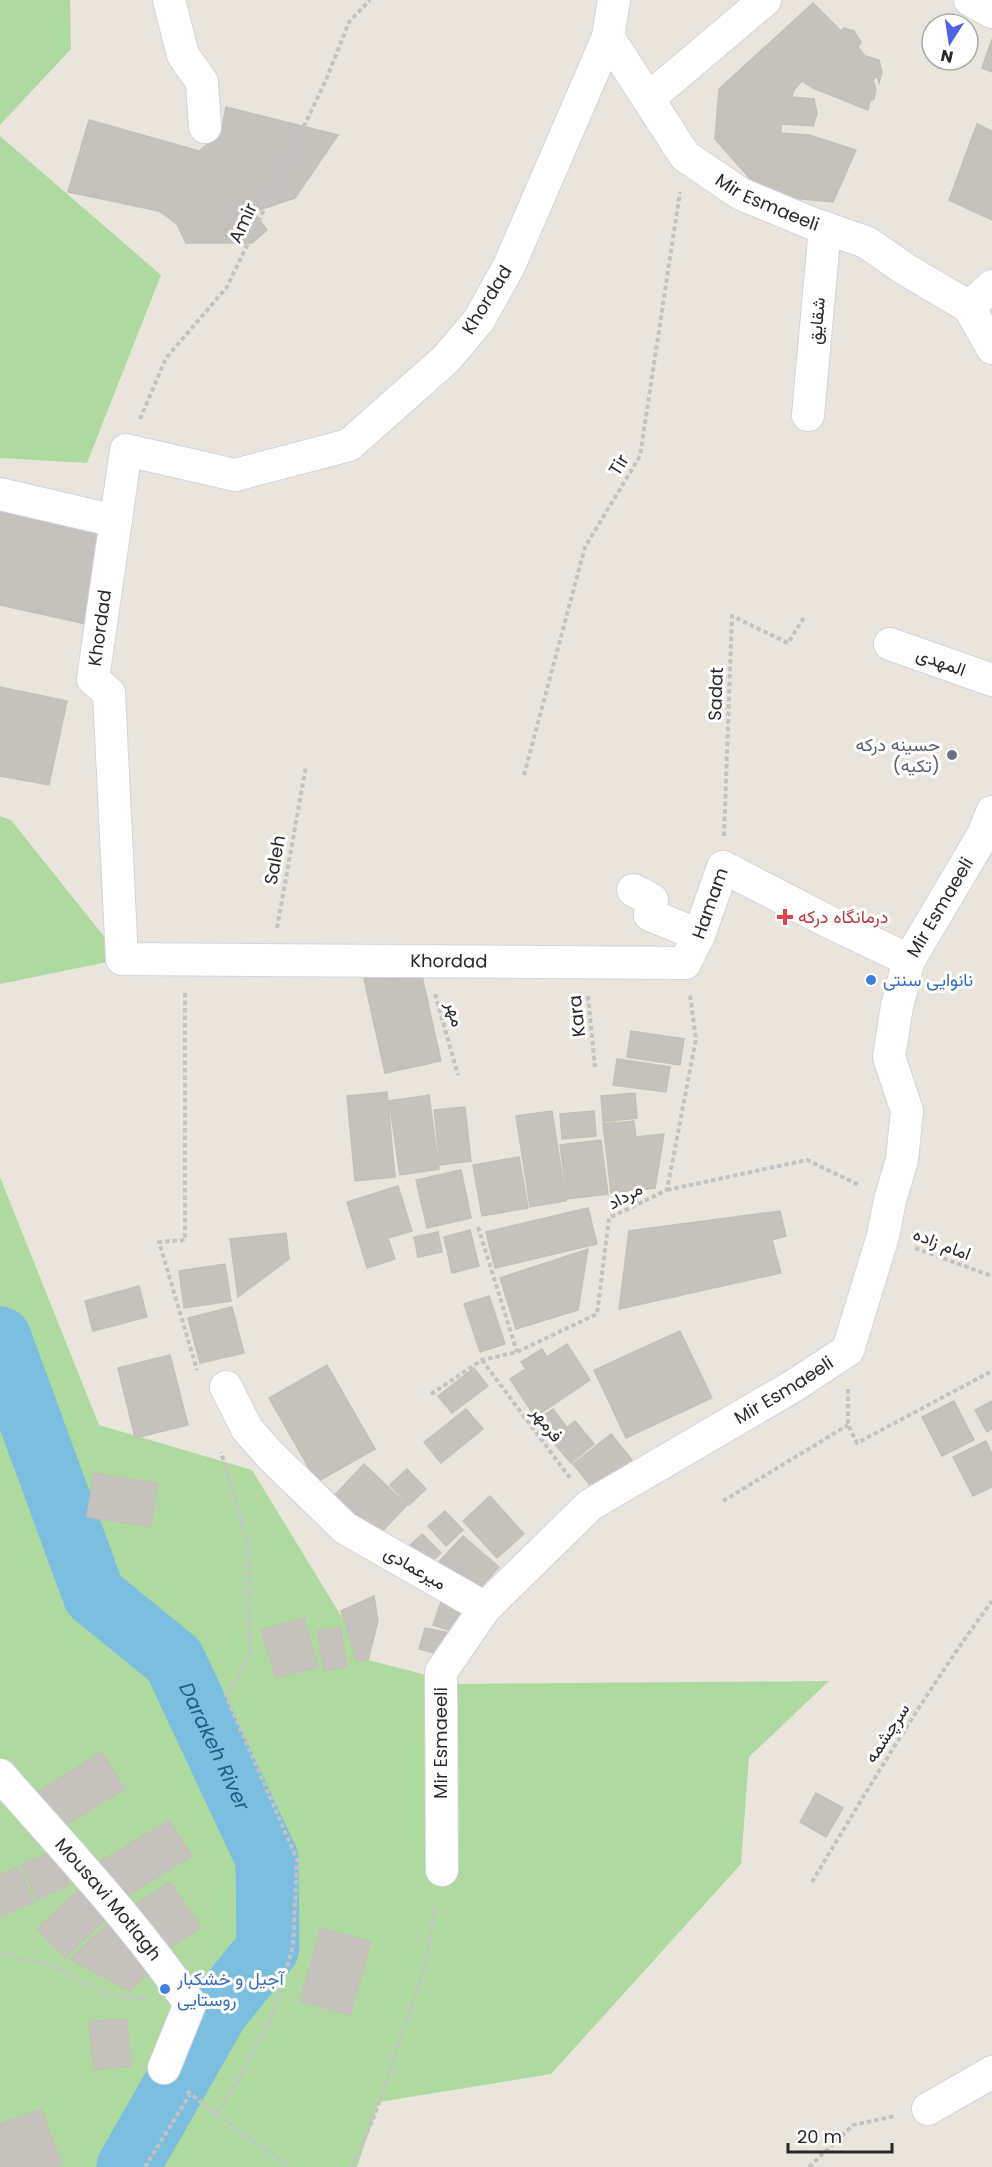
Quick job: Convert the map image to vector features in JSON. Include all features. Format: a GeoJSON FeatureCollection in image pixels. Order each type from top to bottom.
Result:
{"type":"FeatureCollection","features":[{"type":"Feature","properties":{"kind":"street"},"geometry":{"type":"LineString","coordinates":[[169,0],[183,55],[202,82],[205,127]]}},
{"type":"Feature","properties":{"kind":"street"},"geometry":{"type":"LineString","coordinates":[[608,38],[614,0]]}},
{"type":"Feature","properties":{"kind":"street"},"geometry":{"type":"LineString","coordinates":[[648,99],[765,0]]}},
{"type":"Feature","properties":{"kind":"street"},"geometry":{"type":"LineString","coordinates":[[970,0],[992,12]]}},
{"type":"Feature","properties":{"kind":"street","name":"Khordad"},"geometry":{"type":"LineString","coordinates":[[608,38],[514,256],[479,320],[446,359],[348,445],[235,475],[126,450],[93,679],[109,693],[122,959],[685,963]]}},
{"type":"Feature","properties":{"kind":"street","name":"Mir Esmaeeli"},"geometry":{"type":"LineString","coordinates":[[608,38],[686,156],[741,194],[866,242],[905,269],[969,307]]}},
{"type":"Feature","properties":{"kind":"street","name":"شقایق"},"geometry":{"type":"LineString","coordinates":[[808,415],[825,228]]}},
{"type":"Feature","properties":{"kind":"street"},"geometry":{"type":"LineString","coordinates":[[992,286],[969,307],[992,348]]}},
{"type":"Feature","properties":{"kind":"street"},"geometry":{"type":"LineString","coordinates":[[0,494],[116,521]]}},
{"type":"Feature","properties":{"kind":"street","name":"المهدی"},"geometry":{"type":"LineString","coordinates":[[890,644],[992,680]]}},
{"type":"Feature","properties":{"kind":"street","name":"Mir Esmaeeli"},"geometry":{"type":"LineString","coordinates":[[442,1870],[441,1672],[485,1608],[590,1505],[795,1385],[848,1350],[884,1236],[890,1200],[902,1160],[908,1111],[889,1056],[897,1006],[909,960],[989,829]]}},
{"type":"Feature","properties":{"kind":"street","name":"Hamam"},"geometry":{"type":"LineString","coordinates":[[685,963],[699,935],[723,867],[909,960]]}},
{"type":"Feature","properties":{"kind":"street"},"geometry":{"type":"LineString","coordinates":[[633,890],[652,900],[650,915],[699,935]]}},
{"type":"Feature","properties":{"kind":"street","name":"میرعمادی"},"geometry":{"type":"LineString","coordinates":[[213,1383],[247,1429],[270,1455],[345,1528],[485,1608]]}},
{"type":"Feature","properties":{"kind":"street","name":"Mousavi Motlagh"},"geometry":{"type":"LineString","coordinates":[[0,1775],[75,1860],[168,1972],[190,2004]]}},
{"type":"Feature","properties":{"kind":"street"},"geometry":{"type":"LineString","coordinates":[[164,2068],[190,2004]]}},
{"type":"Feature","properties":{"kind":"street"},"geometry":{"type":"LineString","coordinates":[[928,2109],[992,2072]]}},
{"type":"Feature","properties":{"kind":"path","name":"Amir"},"geometry":{"type":"LineString","coordinates":[[126,450],[166,358],[227,287],[326,80],[349,22],[370,0]]}},
{"type":"Feature","properties":{"kind":"path","name":"Tir"},"geometry":{"type":"LineString","coordinates":[[524,775],[585,547],[640,456],[686,156]]}},
{"type":"Feature","properties":{"kind":"path","name":"Sadat"},"geometry":{"type":"LineString","coordinates":[[723,867],[732,616],[788,643],[805,616]]}},
{"type":"Feature","properties":{"kind":"path","name":"Saleh"},"geometry":{"type":"LineString","coordinates":[[272,960],[306,766]]}},
{"type":"Feature","properties":{"kind":"path"},"geometry":{"type":"LineString","coordinates":[[184,959],[185,1240],[159,1242],[213,1383]]}},
{"type":"Feature","properties":{"kind":"path","name":"مهر"},"geometry":{"type":"LineString","coordinates":[[426,961],[458,1075]]}},
{"type":"Feature","properties":{"kind":"path","name":"Kara"},"geometry":{"type":"LineString","coordinates":[[585,963],[595,1067]]}},
{"type":"Feature","properties":{"kind":"path","name":"مرداد"},"geometry":{"type":"LineString","coordinates":[[431,1394],[482,1360],[517,1352],[597,1314],[609,1218],[667,1190],[696,1039],[685,963]]}},
{"type":"Feature","properties":{"kind":"path"},"geometry":{"type":"LineString","coordinates":[[667,1190],[807,1160],[890,1200]]}},
{"type":"Feature","properties":{"kind":"path"},"geometry":{"type":"LineString","coordinates":[[477,1227],[517,1352]]}},
{"type":"Feature","properties":{"kind":"path","name":"امام زاده"},"geometry":{"type":"LineString","coordinates":[[884,1236],[992,1276]]}},
{"type":"Feature","properties":{"kind":"path"},"geometry":{"type":"LineString","coordinates":[[848,1350],[848,1425],[857,1443],[992,1371]]}},
{"type":"Feature","properties":{"kind":"path","name":"فرمهر"},"geometry":{"type":"LineString","coordinates":[[482,1360],[590,1505]]}},
{"type":"Feature","properties":{"kind":"path"},"geometry":{"type":"LineString","coordinates":[[723,1501],[848,1425]]}},
{"type":"Feature","properties":{"kind":"path"},"geometry":{"type":"LineString","coordinates":[[216,2114],[243,2072],[273,2015],[293,1946],[297,1859],[226,1696],[250,1657],[248,1543],[219,1445]]}},
{"type":"Feature","properties":{"kind":"path","name":"سرچشمه"},"geometry":{"type":"LineString","coordinates":[[812,1882],[884,1762],[960,1644],[992,1601]]}},
{"type":"Feature","properties":{"kind":"path"},"geometry":{"type":"LineString","coordinates":[[351,2167],[374,2117],[424,1970],[442,1870]]}},
{"type":"Feature","properties":{"kind":"path"},"geometry":{"type":"LineString","coordinates":[[0,1954],[52,1965],[108,1995],[190,2004]]}},
{"type":"Feature","properties":{"kind":"path"},"geometry":{"type":"LineString","coordinates":[[145,2167],[190,2094],[290,2167]]}},
{"type":"Feature","properties":{"kind":"path"},"geometry":{"type":"LineString","coordinates":[[809,2167],[853,2125],[928,2109]]}},
{"type":"Feature","properties":{"kind":"green space"},"geometry":{"type":"Polygon","coordinates":[[[0,0],[70,0],[71,49],[0,125],[0,0]]]}},
{"type":"Feature","properties":{"kind":"green space"},"geometry":{"type":"Polygon","coordinates":[[[0,136],[161,275],[87,463],[0,458],[0,136]]]}},
{"type":"Feature","properties":{"kind":"green space"},"geometry":{"type":"Polygon","coordinates":[[[0,816],[11,820],[122,959],[0,984],[0,816]]]}},
{"type":"Feature","properties":{"kind":"green space"},"geometry":{"type":"Polygon","coordinates":[[[0,1177],[99,1425],[252,1470],[368,1660],[461,1684],[829,1681],[749,1757],[741,1864],[551,2074],[379,2102],[357,2167],[0,2167],[0,1177]]]}},
{"type":"Feature","properties":{"kind":"building"},"geometry":{"type":"Polygon","coordinates":[[[813,3],[841,31],[844,28],[854,31],[861,42],[858,47],[865,56],[879,60],[882,72],[879,83],[877,76],[873,80],[876,90],[868,110],[813,88],[802,81],[794,90],[792,97],[814,99],[817,114],[813,126],[781,124],[781,133],[809,135],[856,150],[833,202],[792,198],[752,181],[715,139],[719,89],[813,3]]]}},
{"type":"Feature","properties":{"kind":"building"},"geometry":{"type":"Polygon","coordinates":[[[992,39],[992,72],[982,68],[992,39]]]}},
{"type":"Feature","properties":{"kind":"building"},"geometry":{"type":"Polygon","coordinates":[[[226,107],[338,135],[295,198],[253,212],[267,230],[252,243],[186,243],[177,224],[159,211],[68,192],[89,120],[199,151],[221,133],[226,107]]]}},
{"type":"Feature","properties":{"kind":"building"},"geometry":{"type":"Polygon","coordinates":[[[977,124],[992,131],[992,220],[949,200],[977,124]]]}},
{"type":"Feature","properties":{"kind":"building"},"geometry":{"type":"Polygon","coordinates":[[[0,511],[111,535],[91,625],[0,605],[0,511]]]}},
{"type":"Feature","properties":{"kind":"building"},"geometry":{"type":"Polygon","coordinates":[[[0,687],[67,701],[49,785],[0,776],[0,687]]]}},
{"type":"Feature","properties":{"kind":"building"},"geometry":{"type":"Polygon","coordinates":[[[420,967],[441,1061],[385,1073],[364,979],[420,967]]]}},
{"type":"Feature","properties":{"kind":"building"},"geometry":{"type":"Polygon","coordinates":[[[631,1031],[684,1039],[680,1065],[627,1057],[631,1031]]]}},
{"type":"Feature","properties":{"kind":"building"},"geometry":{"type":"Polygon","coordinates":[[[617,1059],[670,1067],[666,1092],[613,1085],[617,1059]]]}},
{"type":"Feature","properties":{"kind":"building"},"geometry":{"type":"Polygon","coordinates":[[[387,1092],[395,1177],[355,1181],[347,1096],[387,1092]]]}},
{"type":"Feature","properties":{"kind":"building"},"geometry":{"type":"Polygon","coordinates":[[[635,1093],[637,1118],[603,1122],[601,1096],[635,1093]]]}},
{"type":"Feature","properties":{"kind":"building"},"geometry":{"type":"Polygon","coordinates":[[[429,1095],[439,1169],[400,1175],[389,1101],[429,1095]]]}},
{"type":"Feature","properties":{"kind":"building"},"geometry":{"type":"Polygon","coordinates":[[[465,1107],[471,1161],[440,1165],[434,1110],[465,1107]]]}},
{"type":"Feature","properties":{"kind":"building"},"geometry":{"type":"Polygon","coordinates":[[[552,1111],[566,1201],[530,1207],[516,1116],[552,1111]]]}},
{"type":"Feature","properties":{"kind":"building"},"geometry":{"type":"Polygon","coordinates":[[[594,1111],[596,1136],[562,1139],[560,1114],[594,1111]]]}},
{"type":"Feature","properties":{"kind":"building"},"geometry":{"type":"Polygon","coordinates":[[[634,1121],[636,1137],[664,1134],[655,1188],[611,1193],[603,1124],[634,1121]]]}},
{"type":"Feature","properties":{"kind":"building"},"geometry":{"type":"Polygon","coordinates":[[[601,1140],[608,1194],[567,1199],[560,1145],[601,1140]]]}},
{"type":"Feature","properties":{"kind":"building"},"geometry":{"type":"Polygon","coordinates":[[[519,1157],[528,1208],[482,1216],[473,1165],[519,1157]]]}},
{"type":"Feature","properties":{"kind":"building"},"geometry":{"type":"Polygon","coordinates":[[[461,1170],[471,1218],[427,1228],[416,1180],[461,1170]]]}},
{"type":"Feature","properties":{"kind":"building"},"geometry":{"type":"Polygon","coordinates":[[[398,1186],[412,1231],[388,1238],[395,1259],[367,1268],[347,1202],[398,1186]]]}},
{"type":"Feature","properties":{"kind":"building"},"geometry":{"type":"Polygon","coordinates":[[[588,1208],[597,1244],[495,1268],[486,1232],[588,1208]]]}},
{"type":"Feature","properties":{"kind":"building"},"geometry":{"type":"Polygon","coordinates":[[[780,1211],[786,1236],[772,1240],[781,1273],[619,1309],[629,1231],[780,1211]]]}},
{"type":"Feature","properties":{"kind":"building"},"geometry":{"type":"Polygon","coordinates":[[[470,1230],[479,1266],[452,1273],[444,1237],[470,1230]]]}},
{"type":"Feature","properties":{"kind":"building"},"geometry":{"type":"Polygon","coordinates":[[[438,1232],[442,1252],[418,1257],[414,1237],[438,1232]]]}},
{"type":"Feature","properties":{"kind":"building"},"geometry":{"type":"Polygon","coordinates":[[[286,1233],[289,1259],[238,1297],[230,1239],[286,1233]]]}},
{"type":"Feature","properties":{"kind":"building"},"geometry":{"type":"Polygon","coordinates":[[[588,1249],[578,1310],[516,1329],[500,1278],[588,1249]]]}},
{"type":"Feature","properties":{"kind":"building"},"geometry":{"type":"Polygon","coordinates":[[[225,1264],[231,1301],[184,1308],[179,1271],[225,1264]]]}},
{"type":"Feature","properties":{"kind":"building"},"geometry":{"type":"Polygon","coordinates":[[[139,1286],[147,1317],[93,1331],[85,1301],[139,1286]]]}},
{"type":"Feature","properties":{"kind":"building"},"geometry":{"type":"Polygon","coordinates":[[[489,1296],[505,1344],[480,1352],[464,1304],[489,1296]]]}},
{"type":"Feature","properties":{"kind":"building"},"geometry":{"type":"Polygon","coordinates":[[[232,1307],[244,1353],[200,1363],[188,1318],[232,1307]]]}},
{"type":"Feature","properties":{"kind":"building"},"geometry":{"type":"Polygon","coordinates":[[[680,1331],[712,1398],[626,1438],[594,1370],[680,1331]]]}},
{"type":"Feature","properties":{"kind":"building"},"geometry":{"type":"Polygon","coordinates":[[[567,1344],[590,1380],[535,1417],[510,1379],[526,1369],[521,1362],[542,1349],[547,1357],[567,1344]]]}},
{"type":"Feature","properties":{"kind":"building"},"geometry":{"type":"Polygon","coordinates":[[[170,1355],[188,1425],[135,1438],[118,1368],[170,1355]]]}},
{"type":"Feature","properties":{"kind":"building"},"geometry":{"type":"Polygon","coordinates":[[[327,1365],[375,1449],[317,1482],[269,1398],[327,1365]]]}},
{"type":"Feature","properties":{"kind":"building"},"geometry":{"type":"Polygon","coordinates":[[[474,1368],[488,1386],[452,1413],[438,1396],[474,1368]]]}},
{"type":"Feature","properties":{"kind":"building"},"geometry":{"type":"Polygon","coordinates":[[[954,1401],[974,1440],[942,1456],[922,1417],[954,1401]]]}},
{"type":"Feature","properties":{"kind":"building"},"geometry":{"type":"Polygon","coordinates":[[[992,1401],[992,1429],[987,1432],[975,1410],[992,1401]]]}},
{"type":"Feature","properties":{"kind":"building"},"geometry":{"type":"Polygon","coordinates":[[[466,1409],[483,1429],[441,1463],[424,1442],[466,1409]]]}},
{"type":"Feature","properties":{"kind":"building"},"geometry":{"type":"Polygon","coordinates":[[[553,1409],[566,1426],[551,1438],[537,1420],[553,1409]]]}},
{"type":"Feature","properties":{"kind":"building"},"geometry":{"type":"Polygon","coordinates":[[[575,1421],[594,1444],[571,1463],[551,1440],[575,1421]]]}},
{"type":"Feature","properties":{"kind":"building"},"geometry":{"type":"Polygon","coordinates":[[[611,1434],[632,1460],[594,1490],[573,1464],[611,1434]]]}},
{"type":"Feature","properties":{"kind":"building"},"geometry":{"type":"Polygon","coordinates":[[[986,1441],[992,1454],[992,1487],[973,1496],[953,1457],[986,1441]]]}},
{"type":"Feature","properties":{"kind":"building"},"geometry":{"type":"Polygon","coordinates":[[[364,1464],[407,1505],[374,1540],[331,1499],[364,1464]]]}},
{"type":"Feature","properties":{"kind":"building"},"geometry":{"type":"Polygon","coordinates":[[[407,1469],[426,1489],[409,1505],[390,1485],[407,1469]]]}},
{"type":"Feature","properties":{"kind":"building"},"geometry":{"type":"Polygon","coordinates":[[[94,1473],[158,1483],[151,1527],[87,1517],[94,1473]]]}},
{"type":"Feature","properties":{"kind":"building"},"geometry":{"type":"Polygon","coordinates":[[[490,1496],[524,1534],[497,1558],[463,1521],[490,1496]]]}},
{"type":"Feature","properties":{"kind":"building"},"geometry":{"type":"Polygon","coordinates":[[[445,1511],[463,1530],[446,1546],[428,1526],[445,1511]]]}},
{"type":"Feature","properties":{"kind":"building"},"geometry":{"type":"Polygon","coordinates":[[[422,1534],[441,1553],[424,1569],[405,1550],[422,1534]]]}},
{"type":"Feature","properties":{"kind":"building"},"geometry":{"type":"Polygon","coordinates":[[[463,1536],[499,1567],[472,1597],[436,1565],[463,1536]]]}},
{"type":"Feature","properties":{"kind":"building"},"geometry":{"type":"Polygon","coordinates":[[[374,1596],[378,1621],[368,1660],[357,1662],[341,1611],[374,1596]]]}},
{"type":"Feature","properties":{"kind":"building"},"geometry":{"type":"Polygon","coordinates":[[[443,1596],[464,1603],[454,1632],[433,1625],[443,1596]]]}},
{"type":"Feature","properties":{"kind":"building"},"geometry":{"type":"Polygon","coordinates":[[[304,1618],[318,1667],[276,1678],[261,1630],[304,1618]]]}},
{"type":"Feature","properties":{"kind":"building"},"geometry":{"type":"Polygon","coordinates":[[[340,1627],[347,1667],[324,1671],[317,1631],[340,1627]]]}},
{"type":"Feature","properties":{"kind":"building"},"geometry":{"type":"Polygon","coordinates":[[[425,1628],[450,1633],[445,1656],[419,1649],[425,1628]]]}},
{"type":"Feature","properties":{"kind":"building"},"geometry":{"type":"Polygon","coordinates":[[[102,1752],[125,1789],[54,1832],[32,1795],[102,1752]]]}},
{"type":"Feature","properties":{"kind":"building"},"geometry":{"type":"Polygon","coordinates":[[[816,1793],[843,1808],[826,1837],[800,1822],[816,1793]]]}},
{"type":"Feature","properties":{"kind":"building"},"geometry":{"type":"Polygon","coordinates":[[[169,1820],[192,1856],[122,1899],[99,1862],[169,1820]]]}},
{"type":"Feature","properties":{"kind":"building"},"geometry":{"type":"Polygon","coordinates":[[[54,1851],[70,1885],[37,1900],[21,1865],[54,1851]]]}},
{"type":"Feature","properties":{"kind":"building"},"geometry":{"type":"Polygon","coordinates":[[[18,1867],[34,1902],[1,1916],[0,1875],[18,1867]]]}},
{"type":"Feature","properties":{"kind":"building"},"geometry":{"type":"Polygon","coordinates":[[[170,1882],[201,1927],[160,1954],[129,1909],[170,1882]]]}},
{"type":"Feature","properties":{"kind":"building"},"geometry":{"type":"Polygon","coordinates":[[[83,1885],[111,1914],[65,1958],[37,1929],[83,1885]]]}},
{"type":"Feature","properties":{"kind":"building"},"geometry":{"type":"Polygon","coordinates":[[[113,1919],[157,1966],[129,1991],[70,1959],[113,1919]]]}},
{"type":"Feature","properties":{"kind":"building"},"geometry":{"type":"Polygon","coordinates":[[[321,1928],[371,1942],[350,2015],[300,2001],[321,1928]]]}},
{"type":"Feature","properties":{"kind":"building"},"geometry":{"type":"Polygon","coordinates":[[[126,2018],[132,2066],[94,2070],[89,2022],[126,2018]]]}},
{"type":"Feature","properties":{"kind":"building"},"geometry":{"type":"Polygon","coordinates":[[[41,2109],[62,2164],[54,2167],[0,2167],[0,2124],[41,2109]]]}},
{"type":"Feature","properties":{"kind":"waterway","name":"Darakeh River"},"geometry":{"type":"LineString","coordinates":[[0,1338],[94,1595],[174,1660],[267,1859],[268,1948],[217,2011],[128,2167]]}},
{"type":"Feature","properties":{"kind":"place","name":"حسینه درکه (تکیه)"},"geometry":{"type":"Point","coordinates":[952,755]}},
{"type":"Feature","properties":{"kind":"place","name":"درمانگاه درکه"},"geometry":{"type":"Point","coordinates":[785,917]}},
{"type":"Feature","properties":{"kind":"place","name":"نانوایی سنتی"},"geometry":{"type":"Point","coordinates":[871,980]}},
{"type":"Feature","properties":{"kind":"place","name":"آجیل و خشکبار روستایی"},"geometry":{"type":"Point","coordinates":[165,1989]}}]}
